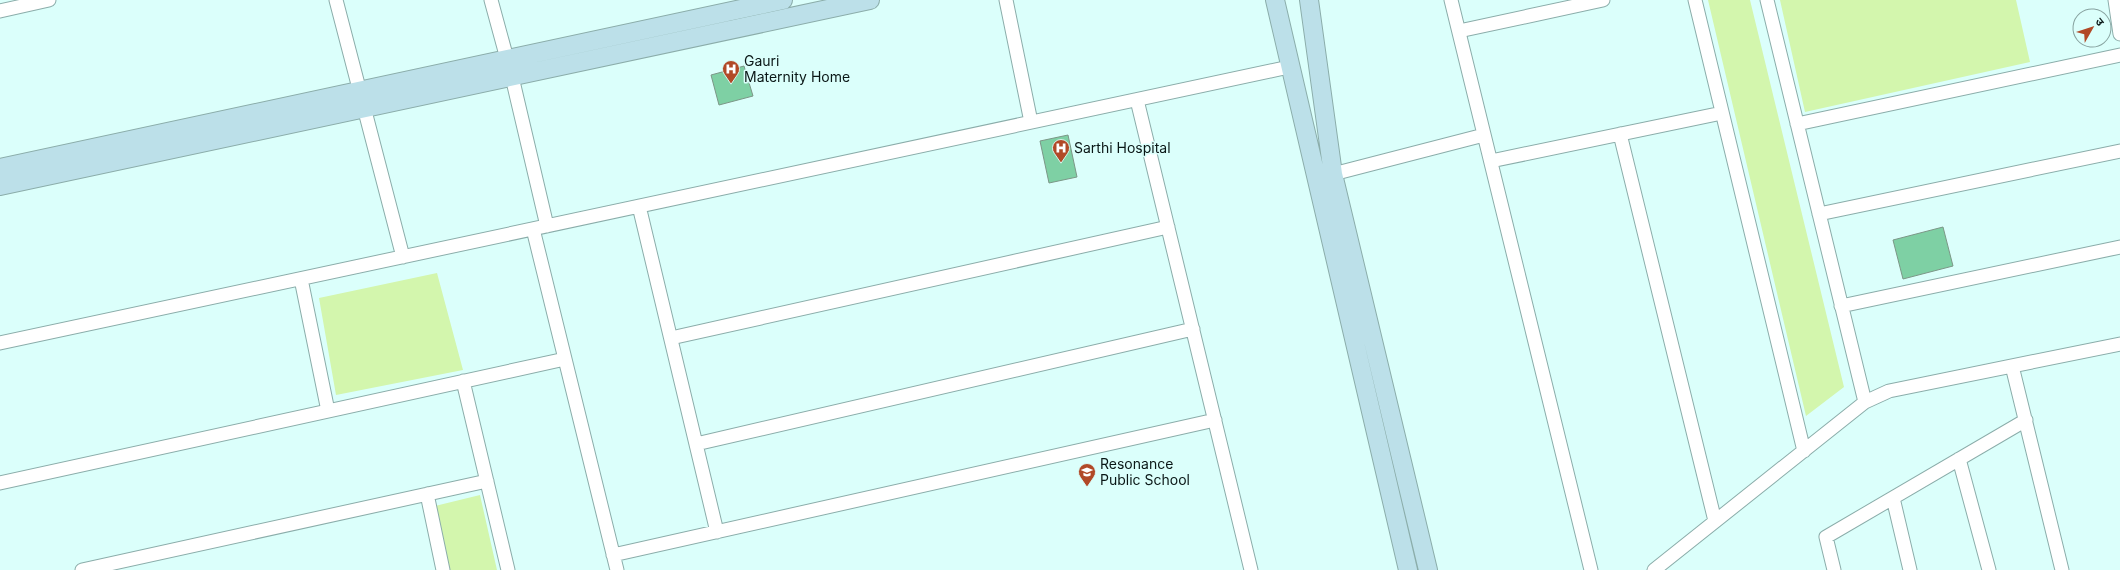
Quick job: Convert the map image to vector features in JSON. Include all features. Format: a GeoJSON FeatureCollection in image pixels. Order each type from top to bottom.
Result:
{"type":"FeatureCollection","features":[{"type":"Feature","properties":{"kind":"street"},"geometry":{"type":"LineString","coordinates":[[0,11],[49,0]]}},
{"type":"Feature","properties":{"kind":"street"},"geometry":{"type":"LineString","coordinates":[[336,0],[403,257]]}},
{"type":"Feature","properties":{"kind":"street"},"geometry":{"type":"LineString","coordinates":[[491,0],[512,77],[547,226]]}},
{"type":"Feature","properties":{"kind":"street"},"geometry":{"type":"LineString","coordinates":[[0,168],[783,0]]}},
{"type":"Feature","properties":{"kind":"street"},"geometry":{"type":"LineString","coordinates":[[0,186],[870,0]]}},
{"type":"Feature","properties":{"kind":"street"},"geometry":{"type":"LineString","coordinates":[[1006,0],[1031,122]]}},
{"type":"Feature","properties":{"kind":"street"},"geometry":{"type":"LineString","coordinates":[[1275,0],[1289,67],[1408,570]]}},
{"type":"Feature","properties":{"kind":"street"},"geometry":{"type":"LineString","coordinates":[[1309,0],[1333,174],[1428,570]]}},
{"type":"Feature","properties":{"kind":"street"},"geometry":{"type":"LineString","coordinates":[[1451,0],[1591,570]]}},
{"type":"Feature","properties":{"kind":"street"},"geometry":{"type":"LineString","coordinates":[[1459,31],[1603,0]]}},
{"type":"Feature","properties":{"kind":"street"},"geometry":{"type":"LineString","coordinates":[[1695,0],[1804,451]]}},
{"type":"Feature","properties":{"kind":"street"},"geometry":{"type":"LineString","coordinates":[[1767,0],[1865,402]]}},
{"type":"Feature","properties":{"kind":"street"},"geometry":{"type":"LineString","coordinates":[[2116,0],[2120,34]]}},
{"type":"Feature","properties":{"kind":"street"},"geometry":{"type":"LineString","coordinates":[[1797,124],[2120,56]]}},
{"type":"Feature","properties":{"kind":"street"},"geometry":{"type":"LineString","coordinates":[[0,343],[1289,67]]}},
{"type":"Feature","properties":{"kind":"street"},"geometry":{"type":"LineString","coordinates":[[1137,100],[1251,570]]}},
{"type":"Feature","properties":{"kind":"street"},"geometry":{"type":"LineString","coordinates":[[1491,161],[1722,113]]}},
{"type":"Feature","properties":{"kind":"street"},"geometry":{"type":"LineString","coordinates":[[1620,134],[1715,521]]}},
{"type":"Feature","properties":{"kind":"street"},"geometry":{"type":"LineString","coordinates":[[1333,174],[1484,135]]}},
{"type":"Feature","properties":{"kind":"street"},"geometry":{"type":"LineString","coordinates":[[1819,214],[2120,151]]}},
{"type":"Feature","properties":{"kind":"street"},"geometry":{"type":"LineString","coordinates":[[639,206],[717,532]]}},
{"type":"Feature","properties":{"kind":"street"},"geometry":{"type":"LineString","coordinates":[[670,338],[1168,227]]}},
{"type":"Feature","properties":{"kind":"street"},"geometry":{"type":"LineString","coordinates":[[532,229],[617,570]]}},
{"type":"Feature","properties":{"kind":"street"},"geometry":{"type":"LineString","coordinates":[[1841,306],[2120,247]]}},
{"type":"Feature","properties":{"kind":"street"},"geometry":{"type":"LineString","coordinates":[[301,279],[328,411]]}},
{"type":"Feature","properties":{"kind":"street"},"geometry":{"type":"LineString","coordinates":[[696,444],[1193,330]]}},
{"type":"Feature","properties":{"kind":"street"},"geometry":{"type":"LineString","coordinates":[[1654,570],[1865,402],[1889,391],[2120,344]]}},
{"type":"Feature","properties":{"kind":"street"},"geometry":{"type":"LineString","coordinates":[[0,483],[564,359]]}},
{"type":"Feature","properties":{"kind":"street"},"geometry":{"type":"LineString","coordinates":[[2012,366],[2062,570]]}},
{"type":"Feature","properties":{"kind":"street"},"geometry":{"type":"LineString","coordinates":[[463,381],[508,570]]}},
{"type":"Feature","properties":{"kind":"street"},"geometry":{"type":"LineString","coordinates":[[613,555],[1215,420]]}},
{"type":"Feature","properties":{"kind":"street"},"geometry":{"type":"LineString","coordinates":[[1834,570],[1826,537],[2026,420]]}},
{"type":"Feature","properties":{"kind":"street"},"geometry":{"type":"LineString","coordinates":[[1959,459],[1989,570]]}},
{"type":"Feature","properties":{"kind":"street"},"geometry":{"type":"LineString","coordinates":[[82,570],[487,481]]}},
{"type":"Feature","properties":{"kind":"street"},"geometry":{"type":"LineString","coordinates":[[427,494],[443,570]]}},
{"type":"Feature","properties":{"kind":"street"},"geometry":{"type":"LineString","coordinates":[[1893,498],[1910,570]]}},
{"type":"Feature","properties":{"kind":"green space"},"geometry":{"type":"Polygon","coordinates":[[[1708,0],[1750,0],[1844,387],[1806,416],[1708,0]]]}},
{"type":"Feature","properties":{"kind":"green space"},"geometry":{"type":"Polygon","coordinates":[[[1780,0],[2016,0],[2030,62],[1805,112],[1780,0]]]}},
{"type":"Feature","properties":{"kind":"green space"},"geometry":{"type":"Polygon","coordinates":[[[437,273],[463,370],[336,395],[319,298],[437,273]]]}},
{"type":"Feature","properties":{"kind":"green space"},"geometry":{"type":"Polygon","coordinates":[[[480,495],[497,570],[450,570],[435,506],[480,495]]]}},
{"type":"Feature","properties":{"kind":"building"},"geometry":{"type":"Polygon","coordinates":[[[744,66],[753,96],[719,105],[711,75],[744,66]]]}},
{"type":"Feature","properties":{"kind":"building"},"geometry":{"type":"Polygon","coordinates":[[[1068,135],[1077,177],[1049,183],[1040,141],[1068,135]]]}},
{"type":"Feature","properties":{"kind":"building"},"geometry":{"type":"Polygon","coordinates":[[[1943,227],[1953,266],[1903,279],[1893,240],[1943,227]]]}},
{"type":"Feature","properties":{"kind":"place","name":"Gauri Maternity Home"},"geometry":{"type":"Point","coordinates":[731,84]}},
{"type":"Feature","properties":{"kind":"place","name":"Sarthi Hospital"},"geometry":{"type":"Point","coordinates":[1061,163]}},
{"type":"Feature","properties":{"kind":"place","name":"Resonance Public School"},"geometry":{"type":"Point","coordinates":[1087,487]}}]}
